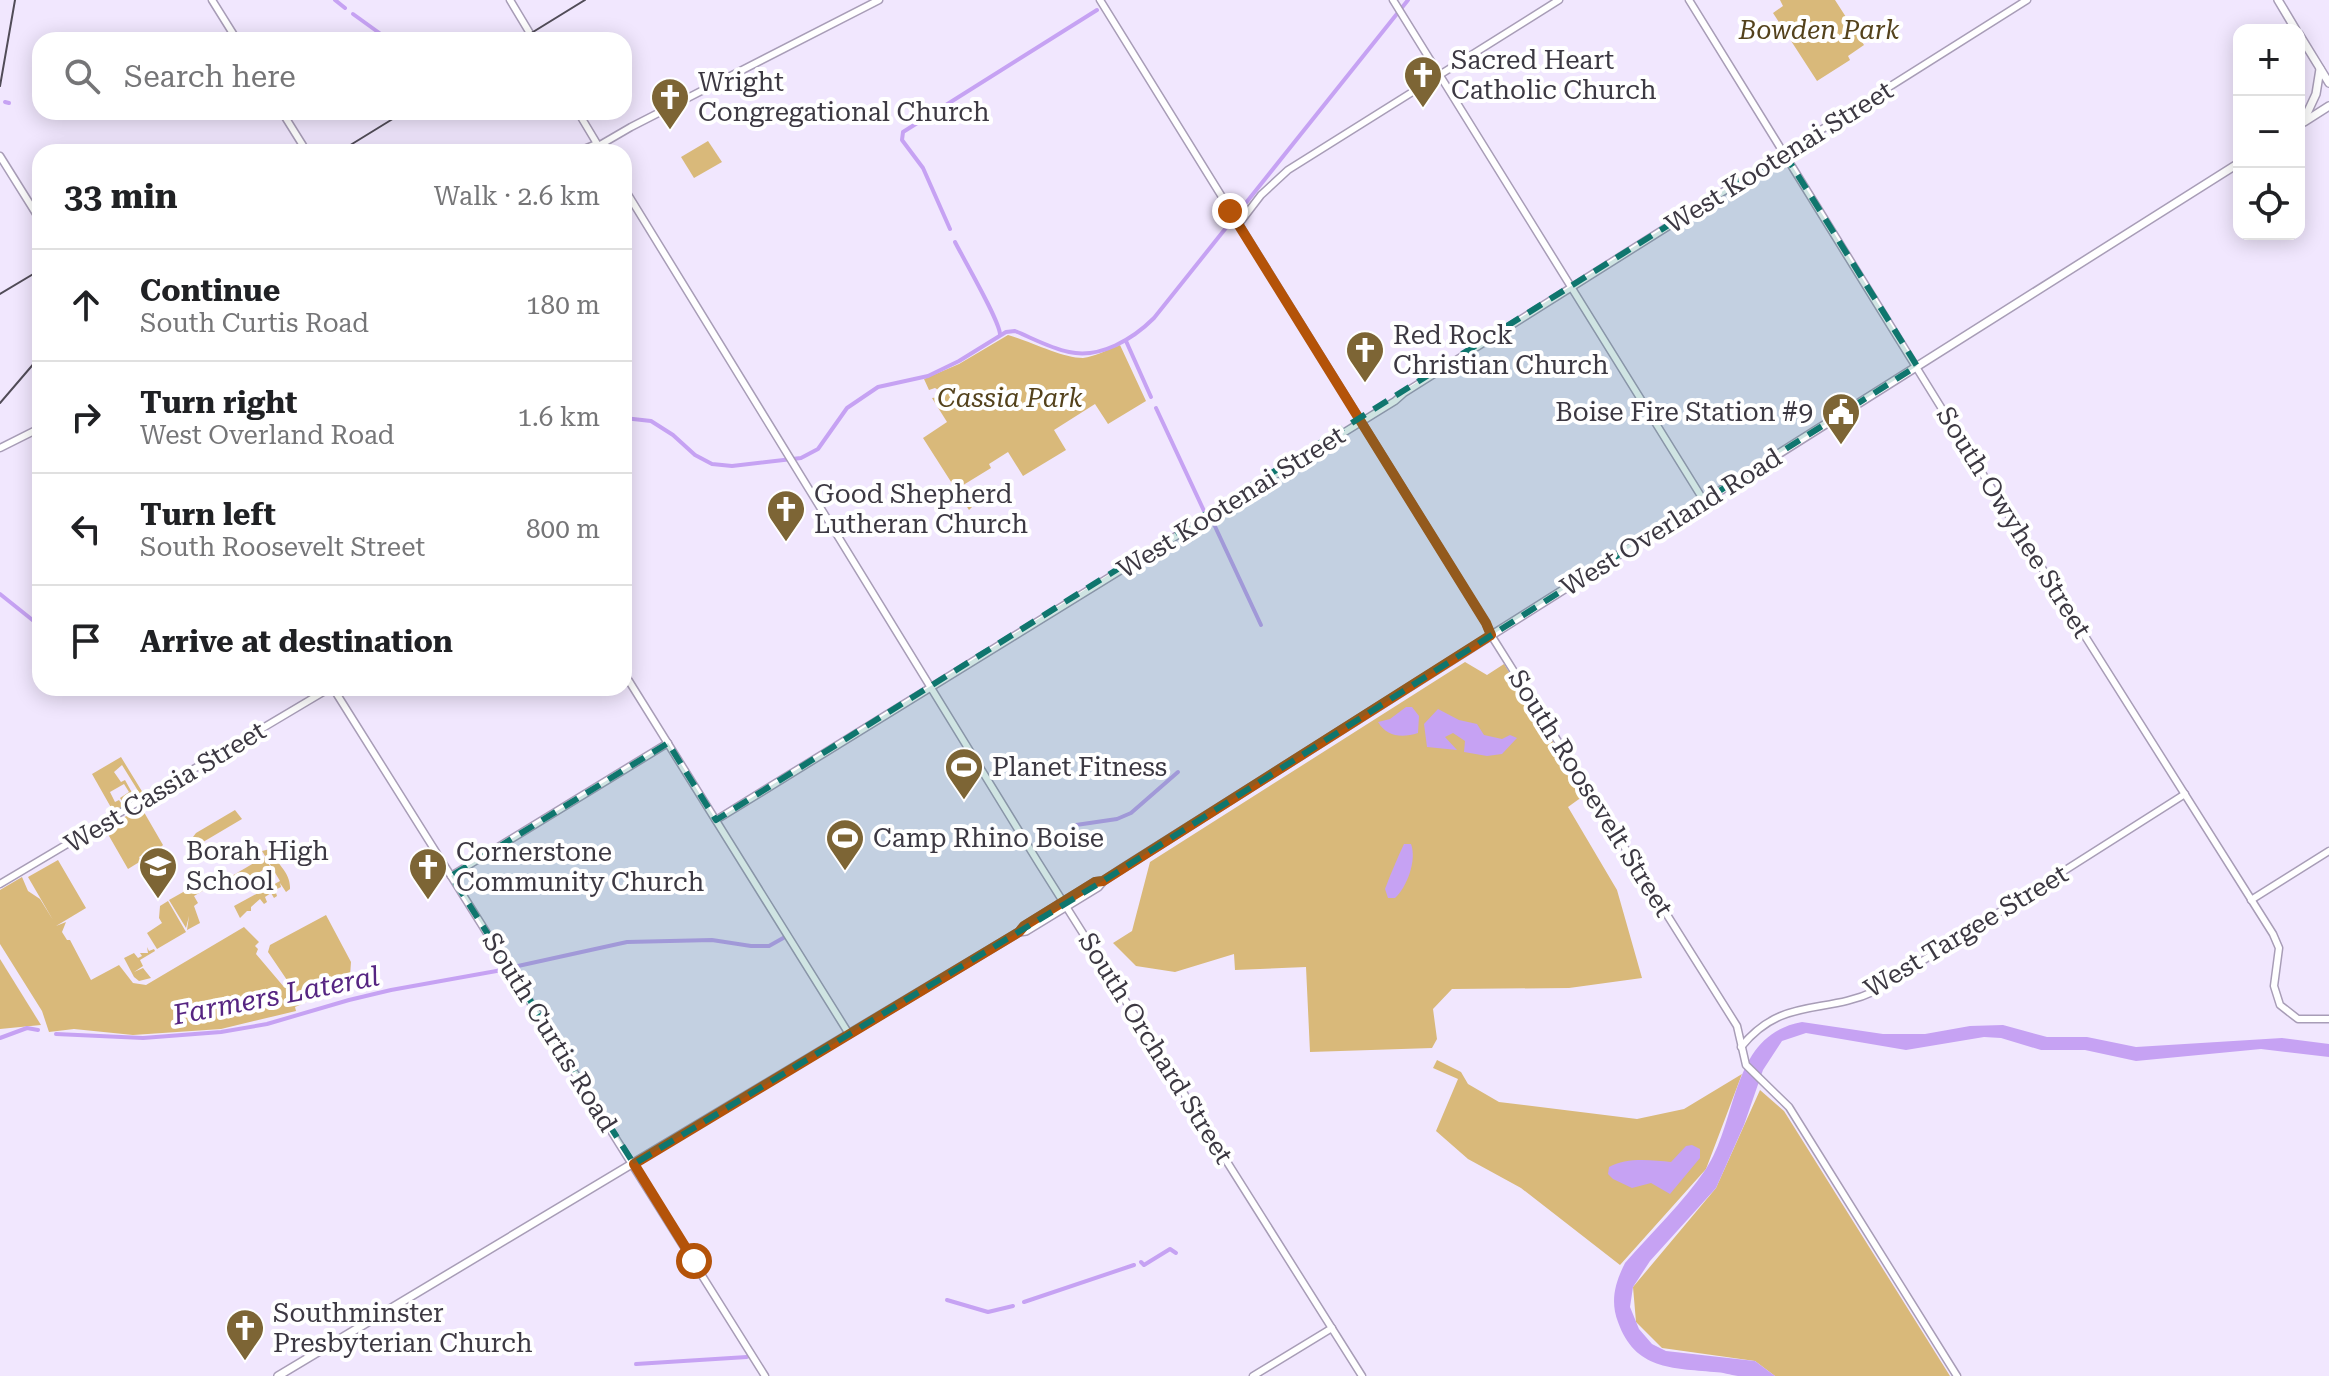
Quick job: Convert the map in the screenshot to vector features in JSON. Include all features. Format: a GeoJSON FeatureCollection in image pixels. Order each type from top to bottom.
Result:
{"type":"FeatureCollection","features":[{"type":"Feature","properties":{"kind":"main road"},"geometry":{"type":"LineString","coordinates":[[2278,0],[2293,24]]}},
{"type":"Feature","properties":{"kind":"main road"},"geometry":{"type":"LineString","coordinates":[[2305,44],[2329,83]]}},
{"type":"Feature","properties":{"kind":"main road"},"geometry":{"type":"LineString","coordinates":[[2305,116],[2316,94],[2320,69]]}},
{"type":"Feature","properties":{"kind":"main road"},"geometry":{"type":"LineString","coordinates":[[2305,121],[2329,106]]}},
{"type":"Feature","properties":{"kind":"main road","name":"West Overland Road"},"geometry":{"type":"LineString","coordinates":[[278,1376],[1019,932],[1095,882],[1103,881],[2233,167]]}},
{"type":"Feature","properties":{"kind":"street"},"geometry":{"type":"LineString","coordinates":[[212,0],[232,32]]}},
{"type":"Feature","properties":{"kind":"street"},"geometry":{"type":"LineString","coordinates":[[510,0],[529,32]]}},
{"type":"Feature","properties":{"kind":"street"},"geometry":{"type":"LineString","coordinates":[[583,120],[597,144],[879,0]]}},
{"type":"Feature","properties":{"kind":"street","name":"South Roosevelt Street"},"geometry":{"type":"LineString","coordinates":[[1100,0],[1491,635],[1737,1026],[1746,1065],[1789,1107],[1957,1376]]}},
{"type":"Feature","properties":{"kind":"street"},"geometry":{"type":"LineString","coordinates":[[1393,0],[1704,501]]}},
{"type":"Feature","properties":{"kind":"street"},"geometry":{"type":"LineString","coordinates":[[1235,220],[1288,170],[1559,0]]}},
{"type":"Feature","properties":{"kind":"street","name":"South Owyhee Street"},"geometry":{"type":"LineString","coordinates":[[1689,0],[2251,900],[2279,948],[2274,986],[2280,1005],[2298,1019],[2329,1019]]}},
{"type":"Feature","properties":{"kind":"street","name":"West Kootenai Street"},"geometry":{"type":"LineString","coordinates":[[716,820],[1361,421],[2027,0]]}},
{"type":"Feature","properties":{"kind":"street"},"geometry":{"type":"LineString","coordinates":[[287,120],[302,144]]}},
{"type":"Feature","properties":{"kind":"street"},"geometry":{"type":"LineString","coordinates":[[0,156],[32,207]]}},
{"type":"Feature","properties":{"kind":"street","name":"South Orchard Street"},"geometry":{"type":"LineString","coordinates":[[632,201],[1065,904],[1362,1376]]}},
{"type":"Feature","properties":{"kind":"street"},"geometry":{"type":"LineString","coordinates":[[0,448],[32,432]]}},
{"type":"Feature","properties":{"kind":"street"},"geometry":{"type":"LineString","coordinates":[[632,686],[849,1034]]}},
{"type":"Feature","properties":{"kind":"street","name":"West Cassia Street"},"geometry":{"type":"LineString","coordinates":[[0,884],[318,696]]}},
{"type":"Feature","properties":{"kind":"street","name":"South Curtis Road"},"geometry":{"type":"LineString","coordinates":[[337,696],[765,1376]]}},
{"type":"Feature","properties":{"kind":"street"},"geometry":{"type":"LineString","coordinates":[[451,876],[668,743]]}},
{"type":"Feature","properties":{"kind":"street","name":"West Targee Street"},"geometry":{"type":"LineString","coordinates":[[1741,1047],[1762,1026],[1780,1015],[1875,991],[2185,794]]}},
{"type":"Feature","properties":{"kind":"street"},"geometry":{"type":"LineString","coordinates":[[2251,900],[2329,851]]}},
{"type":"Feature","properties":{"kind":"street"},"geometry":{"type":"LineString","coordinates":[[1253,1376],[1332,1328]]}},
{"type":"Feature","properties":{"kind":"highlighted area"},"geometry":{"type":"Polygon","coordinates":[[[1784,153],[1917,366],[1103,881],[634,1164],[451,876],[668,743],[716,820],[1784,153]]]}},
{"type":"Feature","properties":{"kind":"green space","name":"Bowden Park"},"geometry":{"type":"Polygon","coordinates":[[[1780,0],[1835,0],[1864,45],[1848,56],[1850,60],[1817,81],[1773,13],[1783,6],[1780,0]]]}},
{"type":"Feature","properties":{"kind":"green space"},"geometry":{"type":"Polygon","coordinates":[[[708,141],[722,162],[694,178],[681,157],[708,141]]]}},
{"type":"Feature","properties":{"kind":"green space","name":"Cassia Park"},"geometry":{"type":"Polygon","coordinates":[[[1008,335],[1083,358],[1120,345],[1146,401],[1108,424],[1095,404],[1054,430],[1066,450],[1023,476],[1008,452],[989,464],[991,468],[960,487],[972,507],[969,510],[923,438],[947,422],[932,398],[940,397],[940,391],[935,388],[929,390],[924,379],[959,364],[1008,335]]]}},
{"type":"Feature","properties":{"kind":"green space"},"geometry":{"type":"Polygon","coordinates":[[[1465,662],[1487,675],[1504,664],[1586,794],[1568,807],[1617,890],[1642,978],[1569,988],[1452,989],[1433,1009],[1437,1039],[1432,1048],[1310,1052],[1306,967],[1235,970],[1234,954],[1175,972],[1136,966],[1113,943],[1132,931],[1150,862],[1465,662]]]}},
{"type":"Feature","properties":{"kind":"green space"},"geometry":{"type":"Polygon","coordinates":[[[121,757],[143,793],[140,794],[122,765],[114,772],[121,782],[125,780],[135,798],[124,804],[120,798],[129,792],[124,784],[110,792],[115,802],[119,800],[123,806],[113,811],[92,774],[121,757]]]}},
{"type":"Feature","properties":{"kind":"green space"},"geometry":{"type":"Polygon","coordinates":[[[141,807],[163,845],[155,853],[151,850],[139,857],[141,861],[128,869],[105,829],[141,807]]]}},
{"type":"Feature","properties":{"kind":"green space"},"geometry":{"type":"Polygon","coordinates":[[[235,810],[242,819],[198,845],[193,837],[196,833],[235,810]]]}},
{"type":"Feature","properties":{"kind":"green space"},"geometry":{"type":"Polygon","coordinates":[[[270,849],[286,873],[290,889],[286,892],[280,883],[281,887],[275,890],[277,896],[274,898],[271,893],[265,897],[267,902],[264,904],[260,899],[251,911],[240,918],[234,906],[280,881],[262,851],[270,849]]]}},
{"type":"Feature","properties":{"kind":"green space"},"geometry":{"type":"Polygon","coordinates":[[[264,857],[270,866],[225,892],[220,883],[264,857]]]}},
{"type":"Feature","properties":{"kind":"green space"},"geometry":{"type":"Polygon","coordinates":[[[58,860],[86,908],[56,926],[66,922],[62,932],[70,940],[91,980],[119,965],[133,983],[146,985],[244,927],[259,942],[255,946],[258,949],[256,954],[284,987],[289,983],[268,952],[270,945],[326,915],[351,962],[350,976],[322,995],[295,1007],[296,1011],[221,1029],[133,1035],[74,1029],[49,1032],[42,1011],[0,944],[0,890],[22,877],[28,891],[40,899],[53,920],[28,877],[58,860]]]}},
{"type":"Feature","properties":{"kind":"green space"},"geometry":{"type":"Polygon","coordinates":[[[201,882],[206,889],[194,896],[200,923],[187,930],[189,916],[186,928],[169,900],[201,882]]]}},
{"type":"Feature","properties":{"kind":"green space"},"geometry":{"type":"Polygon","coordinates":[[[168,901],[186,932],[157,949],[147,933],[162,923],[160,906],[168,901]]]}},
{"type":"Feature","properties":{"kind":"green space"},"geometry":{"type":"Polygon","coordinates":[[[147,947],[149,951],[155,951],[140,960],[143,966],[134,972],[143,968],[151,978],[139,981],[124,958],[134,953],[138,958],[142,956],[140,953],[148,953],[147,947]]]}},
{"type":"Feature","properties":{"kind":"green space"},"geometry":{"type":"Polygon","coordinates":[[[0,959],[41,1025],[0,1029],[0,959]]]}},
{"type":"Feature","properties":{"kind":"green space"},"geometry":{"type":"Polygon","coordinates":[[[1437,1060],[1461,1072],[1468,1084],[1499,1102],[1637,1119],[1684,1109],[1742,1074],[1706,1169],[1620,1265],[1521,1188],[1468,1159],[1436,1131],[1458,1079],[1433,1068],[1437,1060]]]}},
{"type":"Feature","properties":{"kind":"green space"},"geometry":{"type":"Polygon","coordinates":[[[1760,1090],[1784,1111],[1950,1376],[1775,1376],[1755,1361],[1662,1348],[1636,1322],[1633,1287],[1716,1188],[1760,1090]]]}},
{"type":"Feature","properties":{"kind":"shaded area"},"geometry":{"type":"Polygon","coordinates":[[[1406,707],[1412,707],[1419,716],[1418,733],[1395,735],[1378,722],[1390,719],[1406,707]]]}},
{"type":"Feature","properties":{"kind":"shaded area"},"geometry":{"type":"Polygon","coordinates":[[[1438,709],[1459,720],[1477,724],[1484,735],[1517,738],[1502,754],[1487,756],[1464,752],[1465,741],[1453,733],[1445,737],[1457,750],[1427,747],[1424,724],[1438,709]]]}},
{"type":"Feature","properties":{"kind":"shaded area"},"geometry":{"type":"Polygon","coordinates":[[[1404,844],[1411,844],[1413,850],[1410,873],[1395,898],[1388,898],[1385,889],[1404,844]]]}},
{"type":"Feature","properties":{"kind":"shaded area"},"geometry":{"type":"Polygon","coordinates":[[[1802,1022],[1883,1034],[1925,1034],[1970,1026],[2003,1025],[2047,1037],[2087,1037],[2136,1047],[2282,1038],[2329,1044],[2329,1057],[2261,1049],[2136,1061],[2085,1050],[2041,1050],[2001,1038],[1984,1037],[1906,1050],[1806,1033],[1782,1041],[1763,1070],[1744,1125],[1716,1188],[1650,1261],[1633,1287],[1630,1307],[1639,1329],[1652,1344],[1666,1351],[1755,1361],[1775,1376],[1738,1376],[1657,1364],[1634,1350],[1618,1322],[1614,1299],[1622,1270],[1706,1169],[1717,1149],[1739,1082],[1761,1043],[1779,1030],[1802,1022]]]}},
{"type":"Feature","properties":{"kind":"shaded area"},"geometry":{"type":"Polygon","coordinates":[[[1686,1146],[1700,1149],[1700,1158],[1670,1194],[1651,1183],[1632,1188],[1608,1174],[1609,1167],[1623,1162],[1671,1162],[1686,1146]]]}},
{"type":"Feature","properties":{"kind":"waterway"},"geometry":{"type":"LineString","coordinates":[[335,0],[345,8]]}},
{"type":"Feature","properties":{"kind":"waterway"},"geometry":{"type":"LineString","coordinates":[[632,419],[651,421],[695,455],[712,464],[732,466],[801,458],[818,449],[847,408],[878,387],[928,376],[1006,332],[1015,331],[1069,352],[1092,353],[1115,346],[1154,318],[1408,0]]}},
{"type":"Feature","properties":{"kind":"waterway"},"geometry":{"type":"LineString","coordinates":[[950,229],[923,168],[902,140],[903,132],[1097,10]]}},
{"type":"Feature","properties":{"kind":"waterway"},"geometry":{"type":"LineString","coordinates":[[353,14],[378,32]]}},
{"type":"Feature","properties":{"kind":"waterway"},"geometry":{"type":"LineString","coordinates":[[5,102],[9,103]]}},
{"type":"Feature","properties":{"kind":"waterway"},"geometry":{"type":"LineString","coordinates":[[955,242],[1000,335]]}},
{"type":"Feature","properties":{"kind":"waterway","name":"Farmers Lateral"},"geometry":{"type":"LineString","coordinates":[[1126,341],[1151,397]]}},
{"type":"Feature","properties":{"kind":"waterway","name":"Farmers Lateral"},"geometry":{"type":"LineString","coordinates":[[1156,408],[1205,513]]}},
{"type":"Feature","properties":{"kind":"waterway","name":"Farmers Lateral"},"geometry":{"type":"LineString","coordinates":[[1212,520],[1261,625]]}},
{"type":"Feature","properties":{"kind":"waterway"},"geometry":{"type":"LineString","coordinates":[[0,594],[32,620]]}},
{"type":"Feature","properties":{"kind":"waterway","name":"Farmers Lateral"},"geometry":{"type":"LineString","coordinates":[[1076,825],[1117,819],[1131,813],[1178,772]]}},
{"type":"Feature","properties":{"kind":"waterway","name":"Farmers Lateral"},"geometry":{"type":"LineString","coordinates":[[518,966],[627,942],[712,940],[769,946],[785,937]]}},
{"type":"Feature","properties":{"kind":"waterway","name":"Farmers Lateral"},"geometry":{"type":"LineString","coordinates":[[56,1034],[143,1038],[221,1032],[267,1024],[391,990],[502,970]]}},
{"type":"Feature","properties":{"kind":"waterway","name":"Farmers Lateral"},"geometry":{"type":"LineString","coordinates":[[0,1038],[27,1028],[38,1030]]}},
{"type":"Feature","properties":{"kind":"waterway"},"geometry":{"type":"LineString","coordinates":[[1141,1262],[1144,1265],[1170,1249],[1176,1253]]}},
{"type":"Feature","properties":{"kind":"waterway"},"geometry":{"type":"LineString","coordinates":[[1024,1302],[1134,1265]]}},
{"type":"Feature","properties":{"kind":"waterway"},"geometry":{"type":"LineString","coordinates":[[947,1300],[988,1312],[1013,1306]]}},
{"type":"Feature","properties":{"kind":"waterway"},"geometry":{"type":"LineString","coordinates":[[636,1364],[747,1357]]}},
{"type":"Feature","properties":{"kind":"railway"},"geometry":{"type":"LineString","coordinates":[[0,86],[15,0]]}},
{"type":"Feature","properties":{"kind":"railway"},"geometry":{"type":"LineString","coordinates":[[533,32],[585,0]]}},
{"type":"Feature","properties":{"kind":"railway"},"geometry":{"type":"LineString","coordinates":[[352,144],[391,120]]}},
{"type":"Feature","properties":{"kind":"railway"},"geometry":{"type":"LineString","coordinates":[[0,294],[32,275]]}},
{"type":"Feature","properties":{"kind":"railway"},"geometry":{"type":"LineString","coordinates":[[0,403],[32,366]]}},
{"type":"Feature","properties":{"kind":"place","name":"Sacred Heart Catholic Church"},"geometry":{"type":"Point","coordinates":[1423,109]}},
{"type":"Feature","properties":{"kind":"place","name":"Wright Congregational Church"},"geometry":{"type":"Point","coordinates":[670,131]}},
{"type":"Feature","properties":{"kind":"place","name":"Red Rock Christian Church"},"geometry":{"type":"Point","coordinates":[1365,384]}},
{"type":"Feature","properties":{"kind":"place","name":"Boise Fire Station #9"},"geometry":{"type":"Point","coordinates":[1841,446]}},
{"type":"Feature","properties":{"kind":"place","name":"Good Shepherd Lutheran Church"},"geometry":{"type":"Point","coordinates":[786,543]}},
{"type":"Feature","properties":{"kind":"place","name":"Planet Fitness"},"geometry":{"type":"Point","coordinates":[964,801]}},
{"type":"Feature","properties":{"kind":"place","name":"Camp Rhino Boise"},"geometry":{"type":"Point","coordinates":[845,872]}},
{"type":"Feature","properties":{"kind":"place","name":"Borah High School"},"geometry":{"type":"Point","coordinates":[158,900]}},
{"type":"Feature","properties":{"kind":"place","name":"Cornerstone Community Church"},"geometry":{"type":"Point","coordinates":[428,901]}},
{"type":"Feature","properties":{"kind":"place","name":"Southminster Presbyterian Church"},"geometry":{"type":"Point","coordinates":[245,1362]}},
{"type":"Feature","properties":{"kind":"route"},"geometry":{"type":"LineString","coordinates":[[694,1261],[634,1164],[1019,932],[1095,882],[1103,881],[1491,635],[1230,211]]}}]}
